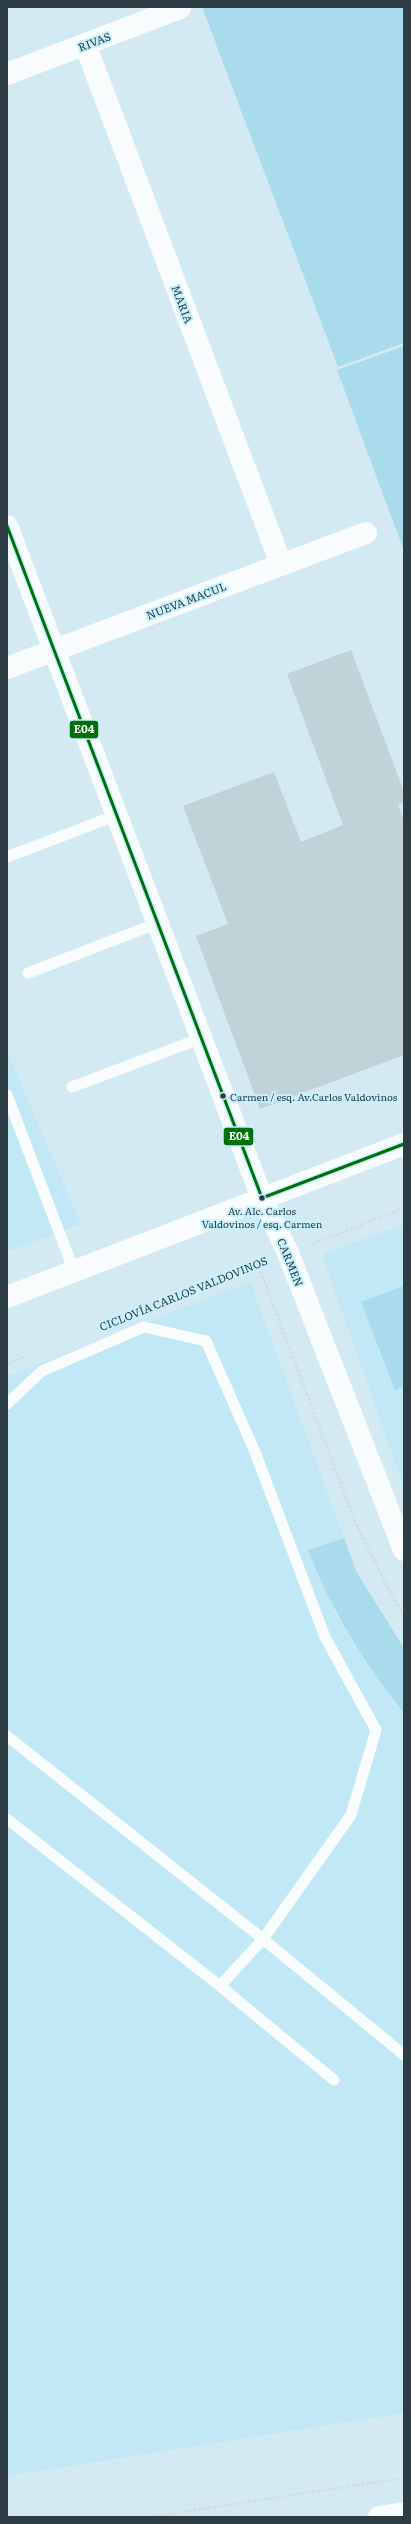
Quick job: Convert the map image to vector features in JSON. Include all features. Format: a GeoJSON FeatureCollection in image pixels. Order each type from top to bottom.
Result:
{"type":"FeatureCollection","features":[{"type":"Feature","properties":{"kind":"street","name":"RIVAS"},"geometry":{"type":"LineString","coordinates":[[7,74],[180,8]]}},
{"type":"Feature","properties":{"kind":"street","name":"MARIA"},"geometry":{"type":"LineString","coordinates":[[85,44],[281,564]]}},
{"type":"Feature","properties":{"kind":"street","name":"CARMEN"},"geometry":{"type":"LineString","coordinates":[[7,526],[262,1198],[288,1253],[404,1550]]}},
{"type":"Feature","properties":{"kind":"street","name":"NUEVA MACUL"},"geometry":{"type":"LineString","coordinates":[[7,668],[366,532]]}},
{"type":"Feature","properties":{"kind":"street"},"geometry":{"type":"LineString","coordinates":[[7,1297],[404,1144]]}},
{"type":"Feature","properties":{"kind":"street"},"geometry":{"type":"LineString","coordinates":[[379,2517],[404,2513]]}},
{"type":"Feature","properties":{"kind":"lane"},"geometry":{"type":"LineString","coordinates":[[7,858],[117,815]]}},
{"type":"Feature","properties":{"kind":"lane"},"geometry":{"type":"LineString","coordinates":[[28,973],[158,923]]}},
{"type":"Feature","properties":{"kind":"lane"},"geometry":{"type":"LineString","coordinates":[[72,1087],[202,1038]]}},
{"type":"Feature","properties":{"kind":"lane"},"geometry":{"type":"LineString","coordinates":[[7,1095],[74,1271]]}},
{"type":"Feature","properties":{"kind":"lane"},"geometry":{"type":"LineString","coordinates":[[7,1404],[42,1371],[144,1327],[206,1342],[255,1452],[325,1637],[376,1730],[351,1815],[263,1939],[220,1986]]}},
{"type":"Feature","properties":{"kind":"lane"},"geometry":{"type":"LineString","coordinates":[[7,1736],[263,1939],[404,2055]]}},
{"type":"Feature","properties":{"kind":"lane"},"geometry":{"type":"LineString","coordinates":[[7,1819],[220,1986],[334,2080]]}},
{"type":"Feature","properties":{"kind":"path","name":"CICLOVÍA CARLOS VALDOVINOS"},"geometry":{"type":"LineString","coordinates":[[147,1307],[258,1262],[288,1253],[404,1208]]}},
{"type":"Feature","properties":{"kind":"path"},"geometry":{"type":"LineString","coordinates":[[258,1262],[354,1519],[392,1596],[404,1614]]}},
{"type":"Feature","properties":{"kind":"path"},"geometry":{"type":"LineString","coordinates":[[7,1364],[29,1355]]}},
{"type":"Feature","properties":{"kind":"path"},"geometry":{"type":"LineString","coordinates":[[149,2517],[404,2478]]}},
{"type":"Feature","properties":{"kind":"shaded area"},"geometry":{"type":"Polygon","coordinates":[[[202,7],[404,7],[404,343],[338,367],[202,7]]]}},
{"type":"Feature","properties":{"kind":"shaded area"},"geometry":{"type":"Polygon","coordinates":[[[404,346],[404,551],[337,370],[404,346]]]}},
{"type":"Feature","properties":{"kind":"shaded area"},"geometry":{"type":"Polygon","coordinates":[[[7,1051],[81,1224],[7,1252],[7,1051]]]}},
{"type":"Feature","properties":{"kind":"shaded area"},"geometry":{"type":"Polygon","coordinates":[[[404,1224],[404,1487],[322,1255],[404,1224]]]}},
{"type":"Feature","properties":{"kind":"shaded area"},"geometry":{"type":"Polygon","coordinates":[[[250,1282],[344,1538],[308,1550],[337,1617],[356,1647],[404,1713],[404,2413],[7,2476],[7,1376],[250,1282]]]}},
{"type":"Feature","properties":{"kind":"shaded area"},"geometry":{"type":"Polygon","coordinates":[[[404,1286],[404,1386],[395,1390],[361,1302],[404,1286]]]}},
{"type":"Feature","properties":{"kind":"shaded area"},"geometry":{"type":"Polygon","coordinates":[[[344,1538],[357,1573],[404,1648],[404,1713],[362,1655],[338,1615],[308,1550],[344,1538]]]}},
{"type":"Feature","properties":{"kind":"building"},"geometry":{"type":"Polygon","coordinates":[[[351,650],[404,792],[404,802],[398,805],[404,822],[404,1055],[260,1109],[196,936],[228,924],[183,806],[274,772],[301,842],[343,825],[287,674],[351,650]]]}},
{"type":"Feature","properties":{"kind":"transit line","name":"E04"},"geometry":{"type":"LineString","coordinates":[[7,526],[262,1198],[404,1144]]}},
{"type":"Feature","properties":{"kind":"place","name":"Carmen / esq. Av.Carlos Valdovinos"},"geometry":{"type":"Point","coordinates":[223,1096]}},
{"type":"Feature","properties":{"kind":"place","name":"Av. Alc. Carlos Valdovinos / esq. Carmen"},"geometry":{"type":"Point","coordinates":[262,1198]}}]}
